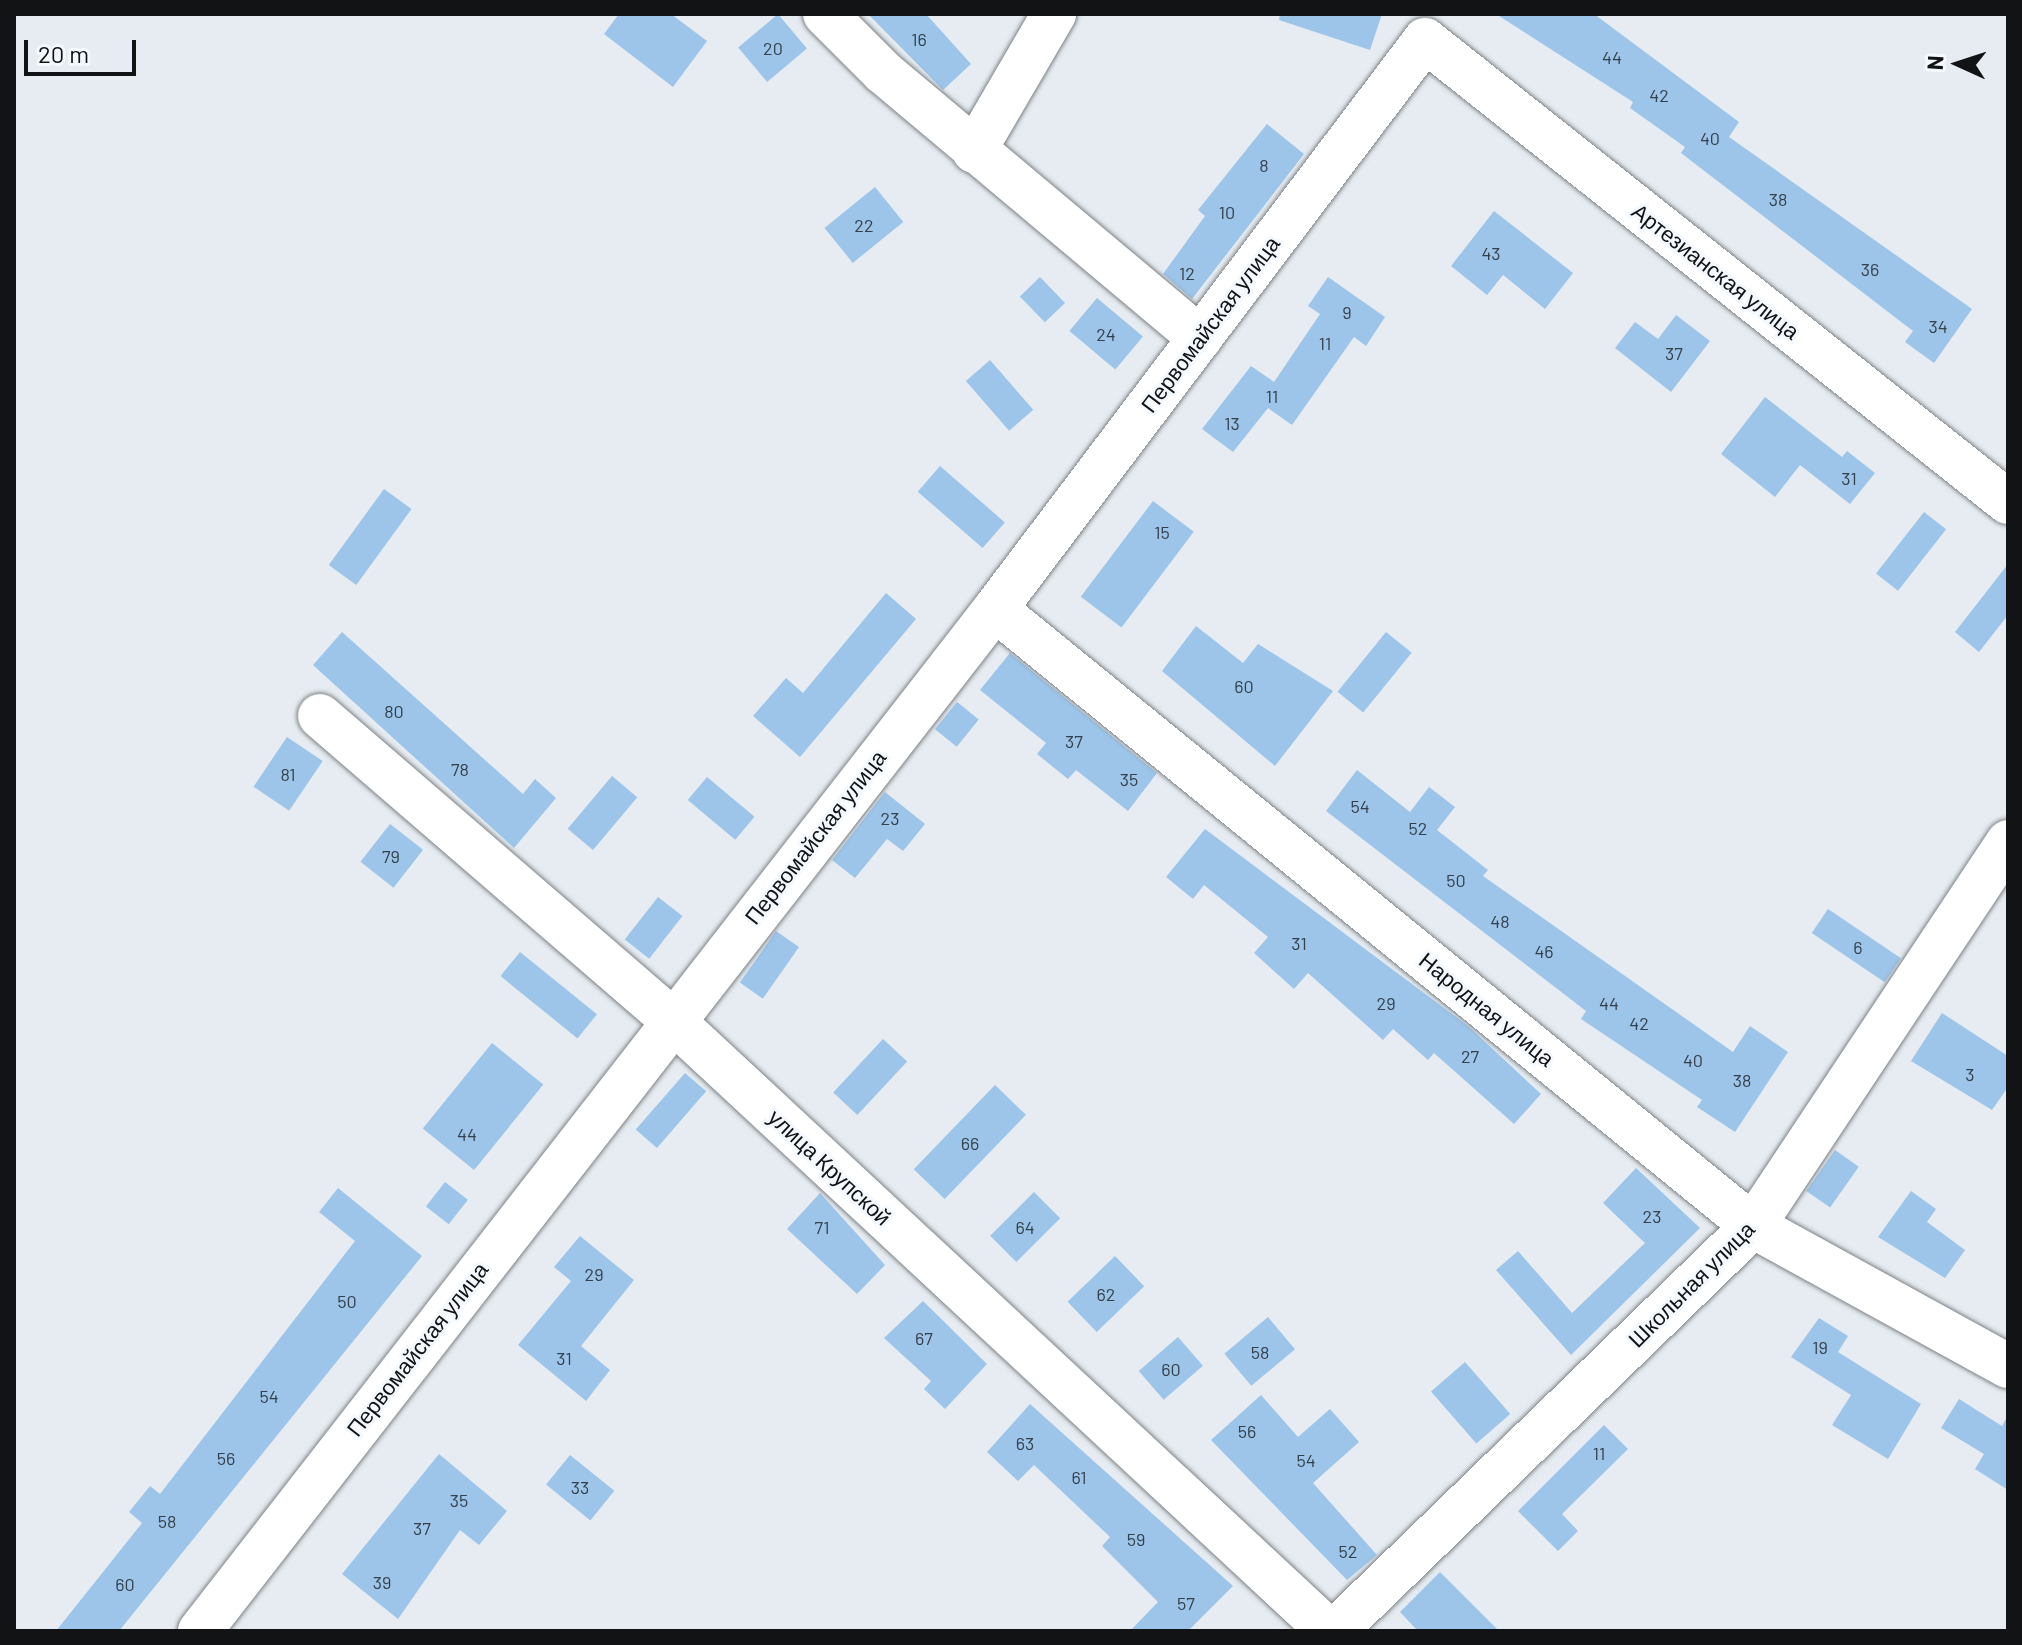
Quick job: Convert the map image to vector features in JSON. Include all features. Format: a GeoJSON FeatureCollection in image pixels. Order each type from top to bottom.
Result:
{"type":"FeatureCollection","features":[{"type":"Feature","properties":{"kind":"street"},"geometry":{"type":"LineString","coordinates":[[825,14],[974,151],[1200,338]]}},
{"type":"Feature","properties":{"kind":"street"},"geometry":{"type":"LineString","coordinates":[[974,151],[1054,14]]}},
{"type":"Feature","properties":{"kind":"street","name":"Первомайская улица"},"geometry":{"type":"LineString","coordinates":[[200,1631],[671,1019],[995,609],[1425,40]]}},
{"type":"Feature","properties":{"kind":"street","name":"Артезианская улица"},"geometry":{"type":"LineString","coordinates":[[1425,40],[2008,502]]}},
{"type":"Feature","properties":{"kind":"street","name":"Народная улица"},"geometry":{"type":"LineString","coordinates":[[995,609],[1753,1226],[2008,1366]]}},
{"type":"Feature","properties":{"kind":"street","name":"улица Крупской"},"geometry":{"type":"LineString","coordinates":[[320,716],[671,1019],[1329,1631]]}},
{"type":"Feature","properties":{"kind":"street","name":"Школьная улица"},"geometry":{"type":"LineString","coordinates":[[1335,1631],[1753,1226],[2008,842]]}},
{"type":"Feature","properties":{"kind":"building"},"geometry":{"type":"Polygon","coordinates":[[[619,14],[671,14],[707,41],[673,87],[604,34],[619,14]]]}},
{"type":"Feature","properties":{"kind":"building"},"geometry":{"type":"Polygon","coordinates":[[[778,14],[807,48],[767,82],[738,47],[778,14]]]}},
{"type":"Feature","properties":{"kind":"building"},"geometry":{"type":"Polygon","coordinates":[[[868,14],[926,14],[971,64],[943,90],[868,14]]]}},
{"type":"Feature","properties":{"kind":"building"},"geometry":{"type":"Polygon","coordinates":[[[1280,14],[1382,14],[1370,50],[1279,20],[1280,14]]]}},
{"type":"Feature","properties":{"kind":"building"},"geometry":{"type":"Polygon","coordinates":[[[1496,14],[1594,14],[1739,122],[1729,137],[1972,309],[1934,363],[1905,342],[1913,331],[1681,153],[1685,147],[1630,108],[1633,102],[1496,14]]]}},
{"type":"Feature","properties":{"kind":"building"},"geometry":{"type":"Polygon","coordinates":[[[1267,124],[1304,154],[1192,299],[1163,274],[1205,216],[1198,210],[1267,124]]]}},
{"type":"Feature","properties":{"kind":"building"},"geometry":{"type":"Polygon","coordinates":[[[875,187],[903,222],[853,263],[824,228],[875,187]]]}},
{"type":"Feature","properties":{"kind":"building"},"geometry":{"type":"Polygon","coordinates":[[[1494,211],[1573,273],[1545,309],[1503,275],[1487,295],[1451,266],[1494,211]]]}},
{"type":"Feature","properties":{"kind":"building"},"geometry":{"type":"Polygon","coordinates":[[[1040,277],[1065,303],[1045,322],[1020,296],[1040,277]]]}},
{"type":"Feature","properties":{"kind":"building"},"geometry":{"type":"Polygon","coordinates":[[[1328,277],[1385,317],[1366,346],[1354,337],[1292,425],[1268,408],[1233,452],[1202,429],[1251,366],[1274,382],[1320,314],[1308,306],[1328,277]]]}},
{"type":"Feature","properties":{"kind":"building"},"geometry":{"type":"Polygon","coordinates":[[[1097,298],[1143,337],[1115,370],[1069,331],[1097,298]]]}},
{"type":"Feature","properties":{"kind":"building"},"geometry":{"type":"Polygon","coordinates":[[[1676,315],[1710,341],[1671,392],[1615,348],[1635,322],[1658,339],[1676,315]]]}},
{"type":"Feature","properties":{"kind":"building"},"geometry":{"type":"Polygon","coordinates":[[[990,360],[1033,410],[1009,431],[966,381],[990,360]]]}},
{"type":"Feature","properties":{"kind":"building"},"geometry":{"type":"Polygon","coordinates":[[[1765,397],[1842,457],[1847,451],[1875,473],[1850,504],[1800,465],[1775,497],[1721,454],[1765,397]]]}},
{"type":"Feature","properties":{"kind":"building"},"geometry":{"type":"Polygon","coordinates":[[[940,466],[1005,522],[983,548],[918,492],[940,466]]]}},
{"type":"Feature","properties":{"kind":"building"},"geometry":{"type":"Polygon","coordinates":[[[384,489],[412,509],[356,585],[329,565],[384,489]]]}},
{"type":"Feature","properties":{"kind":"building"},"geometry":{"type":"Polygon","coordinates":[[[1153,501],[1194,532],[1122,628],[1081,597],[1153,501]]]}},
{"type":"Feature","properties":{"kind":"building"},"geometry":{"type":"Polygon","coordinates":[[[1924,512],[1946,529],[1898,591],[1876,573],[1924,512]]]}},
{"type":"Feature","properties":{"kind":"building"},"geometry":{"type":"Polygon","coordinates":[[[2008,564],[2008,615],[1979,652],[1955,632],[2008,564]]]}},
{"type":"Feature","properties":{"kind":"building"},"geometry":{"type":"Polygon","coordinates":[[[886,593],[916,619],[800,757],[753,716],[786,678],[803,693],[886,593]]]}},
{"type":"Feature","properties":{"kind":"building"},"geometry":{"type":"Polygon","coordinates":[[[1196,626],[1243,663],[1258,644],[1333,691],[1275,766],[1162,671],[1196,626]]]}},
{"type":"Feature","properties":{"kind":"building"},"geometry":{"type":"Polygon","coordinates":[[[342,632],[523,794],[535,779],[556,798],[514,848],[313,665],[342,632]]]}},
{"type":"Feature","properties":{"kind":"building"},"geometry":{"type":"Polygon","coordinates":[[[1386,632],[1412,653],[1363,713],[1338,692],[1386,632]]]}},
{"type":"Feature","properties":{"kind":"building"},"geometry":{"type":"Polygon","coordinates":[[[1010,653],[1157,773],[1128,811],[1076,770],[1068,779],[1037,754],[1046,743],[980,690],[1010,653]]]}},
{"type":"Feature","properties":{"kind":"building"},"geometry":{"type":"Polygon","coordinates":[[[957,702],[979,720],[957,747],[935,729],[957,702]]]}},
{"type":"Feature","properties":{"kind":"building"},"geometry":{"type":"Polygon","coordinates":[[[287,737],[323,761],[289,811],[253,787],[287,737]]]}},
{"type":"Feature","properties":{"kind":"building"},"geometry":{"type":"Polygon","coordinates":[[[1357,770],[1410,812],[1429,787],[1455,807],[1437,830],[1488,870],[1483,876],[1733,1052],[1750,1026],[1788,1052],[1735,1132],[1697,1107],[1702,1100],[1581,1019],[1586,1011],[1326,811],[1357,770]]]}},
{"type":"Feature","properties":{"kind":"building"},"geometry":{"type":"Polygon","coordinates":[[[612,776],[637,797],[593,850],[568,829],[612,776]]]}},
{"type":"Feature","properties":{"kind":"building"},"geometry":{"type":"Polygon","coordinates":[[[707,777],[754,817],[735,840],[688,800],[707,777]]]}},
{"type":"Feature","properties":{"kind":"building"},"geometry":{"type":"Polygon","coordinates":[[[885,792],[925,824],[903,851],[887,839],[855,878],[832,860],[885,792]]]}},
{"type":"Feature","properties":{"kind":"building"},"geometry":{"type":"Polygon","coordinates":[[[390,824],[423,850],[394,888],[360,862],[390,824]]]}},
{"type":"Feature","properties":{"kind":"building"},"geometry":{"type":"Polygon","coordinates":[[[1205,829],[1468,1026],[1541,1094],[1514,1124],[1434,1053],[1428,1060],[1393,1029],[1383,1040],[1308,973],[1294,989],[1254,953],[1268,937],[1204,885],[1193,899],[1166,877],[1205,829]]]}},
{"type":"Feature","properties":{"kind":"building"},"geometry":{"type":"Polygon","coordinates":[[[658,897],[682,916],[649,959],[625,940],[658,897]]]}},
{"type":"Feature","properties":{"kind":"building"},"geometry":{"type":"Polygon","coordinates":[[[1828,909],[1901,958],[1885,982],[1812,933],[1828,909]]]}},
{"type":"Feature","properties":{"kind":"building"},"geometry":{"type":"Polygon","coordinates":[[[776,931],[799,947],[763,999],[740,983],[776,931]]]}},
{"type":"Feature","properties":{"kind":"building"},"geometry":{"type":"Polygon","coordinates":[[[520,952],[597,1014],[577,1038],[500,976],[520,952]]]}},
{"type":"Feature","properties":{"kind":"building"},"geometry":{"type":"Polygon","coordinates":[[[1942,1013],[2008,1056],[2008,1087],[1992,1110],[1911,1061],[1942,1013]]]}},
{"type":"Feature","properties":{"kind":"building"},"geometry":{"type":"Polygon","coordinates":[[[883,1039],[907,1062],[857,1115],[833,1092],[883,1039]]]}},
{"type":"Feature","properties":{"kind":"building"},"geometry":{"type":"Polygon","coordinates":[[[492,1043],[543,1085],[474,1170],[423,1128],[492,1043]]]}},
{"type":"Feature","properties":{"kind":"building"},"geometry":{"type":"Polygon","coordinates":[[[685,1073],[706,1091],[657,1148],[636,1130],[685,1073]]]}},
{"type":"Feature","properties":{"kind":"building"},"geometry":{"type":"Polygon","coordinates":[[[995,1085],[1026,1115],[945,1199],[914,1169],[995,1085]]]}},
{"type":"Feature","properties":{"kind":"building"},"geometry":{"type":"Polygon","coordinates":[[[1835,1150],[1859,1167],[1830,1208],[1806,1191],[1835,1150]]]}},
{"type":"Feature","properties":{"kind":"building"},"geometry":{"type":"Polygon","coordinates":[[[1636,1168],[1700,1228],[1571,1355],[1496,1270],[1518,1251],[1572,1313],[1645,1243],[1603,1203],[1636,1168]]]}},
{"type":"Feature","properties":{"kind":"building"},"geometry":{"type":"Polygon","coordinates":[[[445,1182],[468,1200],[449,1224],[426,1206],[445,1182]]]}},
{"type":"Feature","properties":{"kind":"building"},"geometry":{"type":"Polygon","coordinates":[[[338,1188],[422,1256],[119,1631],[56,1631],[142,1523],[129,1512],[150,1486],[160,1494],[355,1241],[319,1212],[338,1188]]]}},
{"type":"Feature","properties":{"kind":"building"},"geometry":{"type":"Polygon","coordinates":[[[1911,1191],[1936,1209],[1927,1222],[1965,1250],[1945,1278],[1878,1237],[1911,1191]]]}},
{"type":"Feature","properties":{"kind":"building"},"geometry":{"type":"Polygon","coordinates":[[[1034,1192],[1060,1218],[1016,1262],[990,1236],[1034,1192]]]}},
{"type":"Feature","properties":{"kind":"building"},"geometry":{"type":"Polygon","coordinates":[[[820,1193],[885,1265],[857,1294],[787,1229],[820,1193]]]}},
{"type":"Feature","properties":{"kind":"building"},"geometry":{"type":"Polygon","coordinates":[[[580,1236],[634,1280],[581,1346],[610,1370],[586,1401],[518,1345],[571,1281],[554,1267],[580,1236]]]}},
{"type":"Feature","properties":{"kind":"building"},"geometry":{"type":"Polygon","coordinates":[[[1115,1256],[1144,1286],[1097,1332],[1068,1302],[1115,1256]]]}},
{"type":"Feature","properties":{"kind":"building"},"geometry":{"type":"Polygon","coordinates":[[[923,1301],[987,1364],[945,1409],[924,1389],[931,1381],[884,1338],[923,1301]]]}},
{"type":"Feature","properties":{"kind":"building"},"geometry":{"type":"Polygon","coordinates":[[[1268,1317],[1295,1349],[1251,1386],[1224,1354],[1268,1317]]]}},
{"type":"Feature","properties":{"kind":"building"},"geometry":{"type":"Polygon","coordinates":[[[1819,1318],[1848,1336],[1838,1352],[1921,1404],[1888,1459],[1832,1425],[1851,1395],[1791,1357],[1819,1318]]]}},
{"type":"Feature","properties":{"kind":"building"},"geometry":{"type":"Polygon","coordinates":[[[1178,1337],[1203,1366],[1164,1400],[1139,1371],[1178,1337]]]}},
{"type":"Feature","properties":{"kind":"building"},"geometry":{"type":"Polygon","coordinates":[[[1465,1362],[1510,1414],[1476,1444],[1431,1392],[1465,1362]]]}},
{"type":"Feature","properties":{"kind":"building"},"geometry":{"type":"Polygon","coordinates":[[[1261,1395],[1298,1437],[1330,1409],[1359,1442],[1313,1483],[1377,1555],[1347,1580],[1211,1440],[1261,1395]]]}},
{"type":"Feature","properties":{"kind":"building"},"geometry":{"type":"Polygon","coordinates":[[[1959,1399],[2002,1426],[2008,1415],[2008,1490],[1975,1469],[1984,1454],[1941,1428],[1959,1399]]]}},
{"type":"Feature","properties":{"kind":"building"},"geometry":{"type":"Polygon","coordinates":[[[1030,1404],[1233,1586],[1188,1631],[1130,1631],[1158,1602],[1102,1546],[1110,1537],[1034,1465],[1018,1481],[987,1452],[1030,1404]]]}},
{"type":"Feature","properties":{"kind":"building"},"geometry":{"type":"Polygon","coordinates":[[[1604,1425],[1628,1449],[1562,1514],[1578,1531],[1558,1551],[1518,1511],[1604,1425]]]}},
{"type":"Feature","properties":{"kind":"building"},"geometry":{"type":"Polygon","coordinates":[[[439,1454],[507,1511],[479,1545],[460,1530],[398,1619],[342,1574],[439,1454]]]}},
{"type":"Feature","properties":{"kind":"building"},"geometry":{"type":"Polygon","coordinates":[[[570,1455],[614,1491],[590,1520],[546,1485],[570,1455]]]}},
{"type":"Feature","properties":{"kind":"building"},"geometry":{"type":"Polygon","coordinates":[[[1440,1572],[1499,1631],[1418,1631],[1400,1612],[1440,1572]]]}}]}
